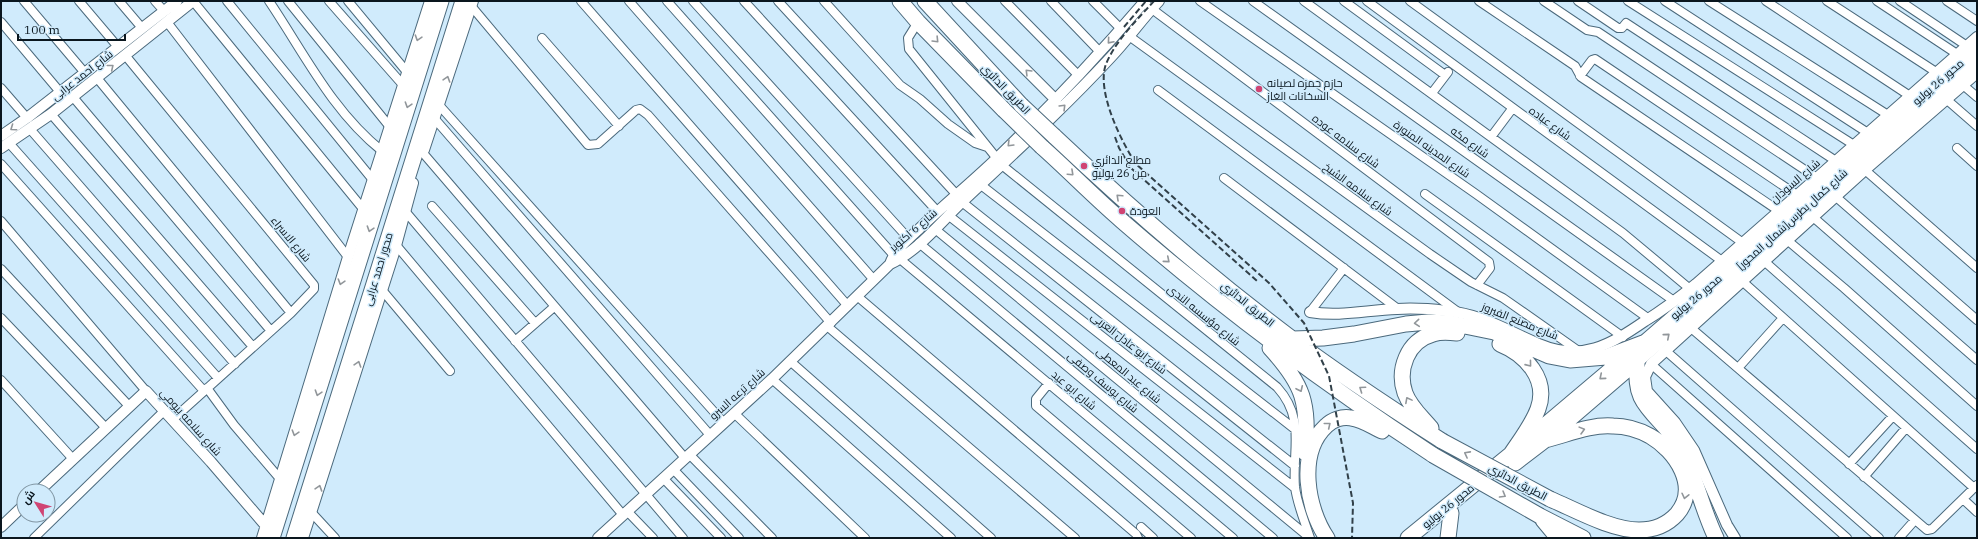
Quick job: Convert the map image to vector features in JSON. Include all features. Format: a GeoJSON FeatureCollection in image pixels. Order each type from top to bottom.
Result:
{"type":"FeatureCollection","features":[{"type":"Feature","properties":{"kind":"highway","name":"محور احمد عرابى"},"geometry":{"type":"LineString","coordinates":[[269,532],[441,1]]}},
{"type":"Feature","properties":{"kind":"highway","name":"الطريق الدائري"},"geometry":{"type":"LineString","coordinates":[[900,1],[918,22],[1004,110],[1120,220],[1247,324],[1366,392],[1442,441],[1550,500],[1625,538]]}},
{"type":"Feature","properties":{"kind":"highway","name":"الطريق الدائري"},"geometry":{"type":"LineString","coordinates":[[925,1],[1021,105],[1133,210],[1257,311],[1285,345],[1359,406],[1433,455],[1540,516],[1583,538]]}},
{"type":"Feature","properties":{"kind":"highway","name":"محور احمد عرابى"},"geometry":{"type":"LineString","coordinates":[[294,538],[469,3]]}},
{"type":"Feature","properties":{"kind":"highway","name":"محور 26 يوليو"},"geometry":{"type":"LineString","coordinates":[[1408,538],[1511,454],[1725,272],[1972,47]]}},
{"type":"Feature","properties":{"kind":"highway","name":"محور 26 يوليو"},"geometry":{"type":"LineString","coordinates":[[1420,538],[1644,363],[1732,279],[1977,60]]}},
{"type":"Feature","properties":{"kind":"highway"},"geometry":{"type":"LineString","coordinates":[[1315,538],[1308,517],[1303,491],[1307,424],[1305,401],[1297,383],[1285,345],[1406,324],[1428,322],[1450,323],[1494,332],[1549,356],[1570,360],[1606,357],[1643,343]]}},
{"type":"Feature","properties":{"kind":"highway"},"geometry":{"type":"LineString","coordinates":[[1442,441],[1412,406],[1406,395],[1402,383],[1402,370],[1405,358],[1416,344],[1432,334],[1444,332],[1475,336],[1490,340],[1517,352],[1529,363],[1537,376],[1540,392],[1539,407],[1511,454]]}},
{"type":"Feature","properties":{"kind":"highway"},"geometry":{"type":"LineString","coordinates":[[1644,363],[1637,382],[1641,398],[1677,442],[1693,476],[1704,512],[1716,538]]}},
{"type":"Feature","properties":{"kind":"highway"},"geometry":{"type":"LineString","coordinates":[[1327,538],[1316,519],[1308,481],[1309,466],[1315,439],[1329,423],[1336,419],[1351,418],[1433,455]]}},
{"type":"Feature","properties":{"kind":"highway"},"geometry":{"type":"LineString","coordinates":[[1545,440],[1600,426],[1625,427],[1638,430],[1661,444],[1671,454],[1681,469],[1687,487],[1682,505],[1671,520],[1661,527],[1649,529],[1632,529],[1615,526],[1550,500]]}},
{"type":"Feature","properties":{"kind":"highway"},"geometry":{"type":"LineString","coordinates":[[1448,538],[1451,513]]}},
{"type":"Feature","properties":{"kind":"highway"},"geometry":{"type":"LineString","coordinates":[[1540,516],[1558,538]]}},
{"type":"Feature","properties":{"kind":"street"},"geometry":{"type":"LineString","coordinates":[[24,1],[85,73]]}},
{"type":"Feature","properties":{"kind":"street"},"geometry":{"type":"LineString","coordinates":[[79,1],[118,47]]}},
{"type":"Feature","properties":{"kind":"street"},"geometry":{"type":"LineString","coordinates":[[119,1],[142,28]]}},
{"type":"Feature","properties":{"kind":"street"},"geometry":{"type":"LineString","coordinates":[[155,1],[164,11]]}},
{"type":"Feature","properties":{"kind":"street","name":"شارع احمد عرابى"},"geometry":{"type":"LineString","coordinates":[[4,142],[27,118],[177,1]]}},
{"type":"Feature","properties":{"kind":"street"},"geometry":{"type":"LineString","coordinates":[[193,1],[364,210]]}},
{"type":"Feature","properties":{"kind":"street","name":"شارع احمد عرابى"},"geometry":{"type":"LineString","coordinates":[[4,142],[30,129],[51,114],[193,1]]}},
{"type":"Feature","properties":{"kind":"street"},"geometry":{"type":"LineString","coordinates":[[227,1],[373,180]]}},
{"type":"Feature","properties":{"kind":"street"},"geometry":{"type":"LineString","coordinates":[[269,1],[340,110],[358,131],[382,151]]}},
{"type":"Feature","properties":{"kind":"street"},"geometry":{"type":"LineString","coordinates":[[288,1],[390,127]]}},
{"type":"Feature","properties":{"kind":"street"},"geometry":{"type":"LineString","coordinates":[[330,1],[403,85]]}},
{"type":"Feature","properties":{"kind":"street"},"geometry":{"type":"LineString","coordinates":[[348,1],[407,72]]}},
{"type":"Feature","properties":{"kind":"street"},"geometry":{"type":"LineString","coordinates":[[262,538],[269,532],[280,480],[348,257],[430,1]]}},
{"type":"Feature","properties":{"kind":"street"},"geometry":{"type":"LineString","coordinates":[[581,1],[848,306]]}},
{"type":"Feature","properties":{"kind":"street"},"geometry":{"type":"LineString","coordinates":[[629,1],[874,280]]}},
{"type":"Feature","properties":{"kind":"street","name":"شارع ابو عيد"},"geometry":{"type":"LineString","coordinates":[[667,1],[895,260],[1049,383],[1233,538]]}},
{"type":"Feature","properties":{"kind":"street"},"geometry":{"type":"LineString","coordinates":[[693,1],[909,239]]}},
{"type":"Feature","properties":{"kind":"street"},"geometry":{"type":"LineString","coordinates":[[744,1],[937,212]]}},
{"type":"Feature","properties":{"kind":"street"},"geometry":{"type":"LineString","coordinates":[[778,1],[959,198],[1295,466]]}},
{"type":"Feature","properties":{"kind":"street"},"geometry":{"type":"LineString","coordinates":[[824,1],[900,85],[920,99],[948,124],[976,143],[988,148]]}},
{"type":"Feature","properties":{"kind":"street"},"geometry":{"type":"LineString","coordinates":[[957,1],[1056,100]]}},
{"type":"Feature","properties":{"kind":"street"},"geometry":{"type":"LineString","coordinates":[[1005,1],[1079,76]]}},
{"type":"Feature","properties":{"kind":"street"},"geometry":{"type":"LineString","coordinates":[[1051,1],[1100,52]]}},
{"type":"Feature","properties":{"kind":"street","name":"شارع سلامه الشيخ"},"geometry":{"type":"LineString","coordinates":[[1094,1],[1125,32],[1430,254],[1477,285],[1503,298],[1580,352]]}},
{"type":"Feature","properties":{"kind":"street","name":"شارع 6 اكتوبر"},"geometry":{"type":"LineString","coordinates":[[895,260],[919,243],[935,229],[948,215],[959,198],[1064,107],[1146,4],[1158,1]]}},
{"type":"Feature","properties":{"kind":"street","name":"شارع المدينه المنورة"},"geometry":{"type":"LineString","coordinates":[[1200,1],[1454,178],[1649,319]]}},
{"type":"Feature","properties":{"kind":"street","name":"شارع مكه"},"geometry":{"type":"LineString","coordinates":[[1253,1],[1674,301]]}},
{"type":"Feature","properties":{"kind":"street"},"geometry":{"type":"LineString","coordinates":[[1304,1],[1623,233],[1690,289]]}},
{"type":"Feature","properties":{"kind":"street"},"geometry":{"type":"LineString","coordinates":[[1344,1],[1445,75]]}},
{"type":"Feature","properties":{"kind":"street","name":"شارع عباده"},"geometry":{"type":"LineString","coordinates":[[1367,1],[1512,109],[1722,261]]}},
{"type":"Feature","properties":{"kind":"street"},"geometry":{"type":"LineString","coordinates":[[1410,1],[1743,243]]}},
{"type":"Feature","properties":{"kind":"street"},"geometry":{"type":"LineString","coordinates":[[1479,1],[1575,66],[1580,76],[1779,211]]}},
{"type":"Feature","properties":{"kind":"street"},"geometry":{"type":"LineString","coordinates":[[1544,1],[1587,30],[1598,32],[1817,178]]}},
{"type":"Feature","properties":{"kind":"street"},"geometry":{"type":"LineString","coordinates":[[1578,1],[1618,28],[1622,28],[1626,24],[1836,161]]}},
{"type":"Feature","properties":{"kind":"street"},"geometry":{"type":"LineString","coordinates":[[1628,1],[1854,145]]}},
{"type":"Feature","properties":{"kind":"street"},"geometry":{"type":"LineString","coordinates":[[1665,1],[1868,133]]}},
{"type":"Feature","properties":{"kind":"street"},"geometry":{"type":"LineString","coordinates":[[1709,1],[1888,115]]}},
{"type":"Feature","properties":{"kind":"street"},"geometry":{"type":"LineString","coordinates":[[1766,1],[1910,96]]}},
{"type":"Feature","properties":{"kind":"street"},"geometry":{"type":"LineString","coordinates":[[1827,1],[1936,72]]}},
{"type":"Feature","properties":{"kind":"street"},"geometry":{"type":"LineString","coordinates":[[1877,1],[1957,54]]}},
{"type":"Feature","properties":{"kind":"street"},"geometry":{"type":"LineString","coordinates":[[1900,1],[1972,47]]}},
{"type":"Feature","properties":{"kind":"street"},"geometry":{"type":"LineString","coordinates":[[1946,1],[1977,21]]}},
{"type":"Feature","properties":{"kind":"street"},"geometry":{"type":"LineString","coordinates":[[303,538],[396,245],[405,211],[439,105],[469,3]]}},
{"type":"Feature","properties":{"kind":"street"},"geometry":{"type":"LineString","coordinates":[[469,3],[588,145],[598,144],[636,110],[640,109],[648,115],[829,325],[1075,538]]}},
{"type":"Feature","properties":{"kind":"street","name":"شارع سلامه عوده"},"geometry":{"type":"LineString","coordinates":[[1146,4],[1489,262],[1490,268],[1477,285]]}},
{"type":"Feature","properties":{"kind":"street"},"geometry":{"type":"LineString","coordinates":[[1,22],[60,92]]}},
{"type":"Feature","properties":{"kind":"street"},"geometry":{"type":"LineString","coordinates":[[167,22],[348,257]]}},
{"type":"Feature","properties":{"kind":"street","name":"شارع مؤسسه الندى"},"geometry":{"type":"LineString","coordinates":[[918,22],[908,38],[909,49],[1000,162],[1277,387],[1291,407],[1296,430],[1295,488],[1310,538]]}},
{"type":"Feature","properties":{"kind":"street","name":"شارع 6 اكتوبر"},"geometry":{"type":"LineString","coordinates":[[895,260],[909,239],[937,212],[981,185],[1100,52],[1125,32]]}},
{"type":"Feature","properties":{"kind":"street"},"geometry":{"type":"LineString","coordinates":[[542,38],[619,126]]}},
{"type":"Feature","properties":{"kind":"street","name":"شارع السودان"},"geometry":{"type":"LineString","coordinates":[[1623,337],[1690,289],[1936,72],[1957,54],[1972,47],[1977,38]]}},
{"type":"Feature","properties":{"kind":"street","name":"شارع الاسراء"},"geometry":{"type":"LineString","coordinates":[[125,56],[313,282],[314,288],[291,313],[172,420]]}},
{"type":"Feature","properties":{"kind":"street"},"geometry":{"type":"LineString","coordinates":[[1580,76],[1592,60],[1595,59],[1797,195]]}},
{"type":"Feature","properties":{"kind":"street"},"geometry":{"type":"LineString","coordinates":[[1432,93],[1453,65]]}},
{"type":"Feature","properties":{"kind":"street","name":"شارع كمال بطرس[شمال المحور]"},"geometry":{"type":"LineString","coordinates":[[1644,363],[1666,351],[1812,217],[1977,73]]}},
{"type":"Feature","properties":{"kind":"street"},"geometry":{"type":"LineString","coordinates":[[97,78],[291,313]]}},
{"type":"Feature","properties":{"kind":"street"},"geometry":{"type":"LineString","coordinates":[[75,81],[83,89]]}},
{"type":"Feature","properties":{"kind":"street"},"geometry":{"type":"LineString","coordinates":[[1963,85],[1977,97]]}},
{"type":"Feature","properties":{"kind":"street"},"geometry":{"type":"LineString","coordinates":[[1,88],[27,118]]}},
{"type":"Feature","properties":{"kind":"street"},"geometry":{"type":"LineString","coordinates":[[1158,90],[1458,312]]}},
{"type":"Feature","properties":{"kind":"street"},"geometry":{"type":"LineString","coordinates":[[73,97],[270,331]]}},
{"type":"Feature","properties":{"kind":"street"},"geometry":{"type":"LineString","coordinates":[[1946,99],[1977,126]]}},
{"type":"Feature","properties":{"kind":"street"},"geometry":{"type":"LineString","coordinates":[[439,105],[724,423]]}},
{"type":"Feature","properties":{"kind":"street"},"geometry":{"type":"LineString","coordinates":[[1491,137],[1512,109]]}},
{"type":"Feature","properties":{"kind":"street"},"geometry":{"type":"LineString","coordinates":[[51,114],[253,347]]}},
{"type":"Feature","properties":{"kind":"street"},"geometry":{"type":"LineString","coordinates":[[434,118],[710,435]]}},
{"type":"Feature","properties":{"kind":"street"},"geometry":{"type":"LineString","coordinates":[[30,129],[235,364]]}},
{"type":"Feature","properties":{"kind":"street"},"geometry":{"type":"LineString","coordinates":[[4,142],[218,378]]}},
{"type":"Feature","properties":{"kind":"street"},"geometry":{"type":"LineString","coordinates":[[1957,148],[1977,166]]}},
{"type":"Feature","properties":{"kind":"street"},"geometry":{"type":"LineString","coordinates":[[423,153],[554,307],[689,457],[772,538]]}},
{"type":"Feature","properties":{"kind":"street"},"geometry":{"type":"LineString","coordinates":[[1,164],[206,390],[280,480]]}},
{"type":"Feature","properties":{"kind":"street"},"geometry":{"type":"LineString","coordinates":[[1865,170],[1977,268]]}},
{"type":"Feature","properties":{"kind":"street"},"geometry":{"type":"LineString","coordinates":[[1224,178],[1398,309]]}},
{"type":"Feature","properties":{"kind":"street"},"geometry":{"type":"LineString","coordinates":[[981,185],[1296,430]]}},
{"type":"Feature","properties":{"kind":"street"},"geometry":{"type":"LineString","coordinates":[[1425,194],[1623,337]]}},
{"type":"Feature","properties":{"kind":"street"},"geometry":{"type":"LineString","coordinates":[[1836,196],[1977,320]]}},
{"type":"Feature","properties":{"kind":"street"},"geometry":{"type":"LineString","coordinates":[[432,206],[535,324]]}},
{"type":"Feature","properties":{"kind":"street"},"geometry":{"type":"LineString","coordinates":[[405,211],[683,538]]}},
{"type":"Feature","properties":{"kind":"street","name":"شارع ابو عادل العربى"},"geometry":{"type":"LineString","coordinates":[[948,215],[1295,488]]}},
{"type":"Feature","properties":{"kind":"street"},"geometry":{"type":"LineString","coordinates":[[1812,217],[1977,360]]}},
{"type":"Feature","properties":{"kind":"street"},"geometry":{"type":"LineString","coordinates":[[1,221],[146,391]]}},
{"type":"Feature","properties":{"kind":"street","name":"شارع عبد المعطى"},"geometry":{"type":"LineString","coordinates":[[935,229],[1310,538]]}},
{"type":"Feature","properties":{"kind":"street"},"geometry":{"type":"LineString","coordinates":[[1787,240],[1844,288],[1977,406]]}},
{"type":"Feature","properties":{"kind":"street","name":"شارع يوسف وصفى"},"geometry":{"type":"LineString","coordinates":[[919,243],[1273,538]]}},
{"type":"Feature","properties":{"kind":"street"},"geometry":{"type":"LineString","coordinates":[[396,245],[628,514],[653,538]]}},
{"type":"Feature","properties":{"kind":"street","name":"شارع ترعه السرو"},"geometry":{"type":"LineString","coordinates":[[598,538],[649,498],[676,472],[710,435],[772,379],[895,260]]}},
{"type":"Feature","properties":{"kind":"street"},"geometry":{"type":"LineString","coordinates":[[1764,261],[1977,449]]}},
{"type":"Feature","properties":{"kind":"street"},"geometry":{"type":"LineString","coordinates":[[1310,312],[1344,268]]}},
{"type":"Feature","properties":{"kind":"street"},"geometry":{"type":"LineString","coordinates":[[1,269],[129,406]]}},
{"type":"Feature","properties":{"kind":"street"},"geometry":{"type":"LineString","coordinates":[[1691,328],[1927,530],[1934,528],[1976,487],[1906,428],[1742,281]]}},
{"type":"Feature","properties":{"kind":"street"},"geometry":{"type":"LineString","coordinates":[[382,290],[450,371]]}},
{"type":"Feature","properties":{"kind":"street"},"geometry":{"type":"LineString","coordinates":[[857,296],[1130,528],[1138,538]]}},
{"type":"Feature","properties":{"kind":"street"},"geometry":{"type":"LineString","coordinates":[[515,341],[554,307]]}},
{"type":"Feature","properties":{"kind":"street","name":"شارع مصنع الفيروز"},"geometry":{"type":"LineString","coordinates":[[1310,312],[1337,315],[1398,309],[1458,312],[1498,324],[1552,349],[1580,352],[1596,349],[1623,337]]}},
{"type":"Feature","properties":{"kind":"street"},"geometry":{"type":"LineString","coordinates":[[1,318],[106,428]]}},
{"type":"Feature","properties":{"kind":"street"},"geometry":{"type":"LineString","coordinates":[[1738,368],[1783,318]]}},
{"type":"Feature","properties":{"kind":"street"},"geometry":{"type":"LineString","coordinates":[[1666,351],[1880,538]]}},
{"type":"Feature","properties":{"kind":"street"},"geometry":{"type":"LineString","coordinates":[[790,361],[991,538]]}},
{"type":"Feature","properties":{"kind":"street"},"geometry":{"type":"LineString","coordinates":[[1644,363],[1647,391],[1675,422],[1694,450],[1724,518],[1735,538]]}},
{"type":"Feature","properties":{"kind":"street"},"geometry":{"type":"LineString","coordinates":[[1644,363],[1847,538]]}},
{"type":"Feature","properties":{"kind":"street"},"geometry":{"type":"LineString","coordinates":[[772,379],[951,538]]}},
{"type":"Feature","properties":{"kind":"street"},"geometry":{"type":"LineString","coordinates":[[1,380],[73,459]]}},
{"type":"Feature","properties":{"kind":"street"},"geometry":{"type":"LineString","coordinates":[[1049,383],[1036,399],[1036,406],[1191,538]]}},
{"type":"Feature","properties":{"kind":"street","name":"شارع سلامه بيومي"},"geometry":{"type":"LineString","coordinates":[[48,483],[146,391],[211,462],[269,532]]}},
{"type":"Feature","properties":{"kind":"street"},"geometry":{"type":"LineString","coordinates":[[34,538],[164,411]]}},
{"type":"Feature","properties":{"kind":"street"},"geometry":{"type":"LineString","coordinates":[[734,413],[865,538]]}},
{"type":"Feature","properties":{"kind":"street"},"geometry":{"type":"LineString","coordinates":[[1849,464],[1893,416]]}},
{"type":"Feature","properties":{"kind":"street"},"geometry":{"type":"LineString","coordinates":[[1864,476],[1906,428]]}},
{"type":"Feature","properties":{"kind":"street"},"geometry":{"type":"LineString","coordinates":[[676,472],[739,538]]}},
{"type":"Feature","properties":{"kind":"street"},"geometry":{"type":"LineString","coordinates":[[666,481],[721,538]]}},
{"type":"Feature","properties":{"kind":"street"},"geometry":{"type":"LineString","coordinates":[[1963,499],[1977,512]]}},
{"type":"Feature","properties":{"kind":"street"},"geometry":{"type":"LineString","coordinates":[[311,512],[335,538]]}},
{"type":"Feature","properties":{"kind":"street"},"geometry":{"type":"LineString","coordinates":[[1,527],[16,513]]}},
{"type":"Feature","properties":{"kind":"street"},"geometry":{"type":"LineString","coordinates":[[1901,537],[1915,520]]}},
{"type":"Feature","properties":{"kind":"street"},"geometry":{"type":"LineString","coordinates":[[1141,527],[1153,538]]}},
{"type":"Feature","properties":{"kind":"railway"},"geometry":{"type":"LineString","coordinates":[[1124,27],[1146,1]]}},
{"type":"Feature","properties":{"kind":"railway"},"geometry":{"type":"LineString","coordinates":[[1154,1],[1121,39],[1110,55],[1106,64],[1104,88],[1112,116],[1117,129],[1136,164],[1269,283],[1304,323],[1329,376],[1353,503],[1352,538]]}},
{"type":"Feature","properties":{"kind":"railway"},"geometry":{"type":"LineString","coordinates":[[1115,137],[1119,148],[1131,168],[1257,281]]}},
{"type":"Feature","properties":{"kind":"place","name":"حازم حمزه لصيانه السخانات الغاز"},"geometry":{"type":"Point","coordinates":[1259,89]}},
{"type":"Feature","properties":{"kind":"place","name":"مطلع الدائري من 26 يوليو"},"geometry":{"type":"Point","coordinates":[1084,166]}},
{"type":"Feature","properties":{"kind":"place","name":"العودة"},"geometry":{"type":"Point","coordinates":[1122,211]}}]}
